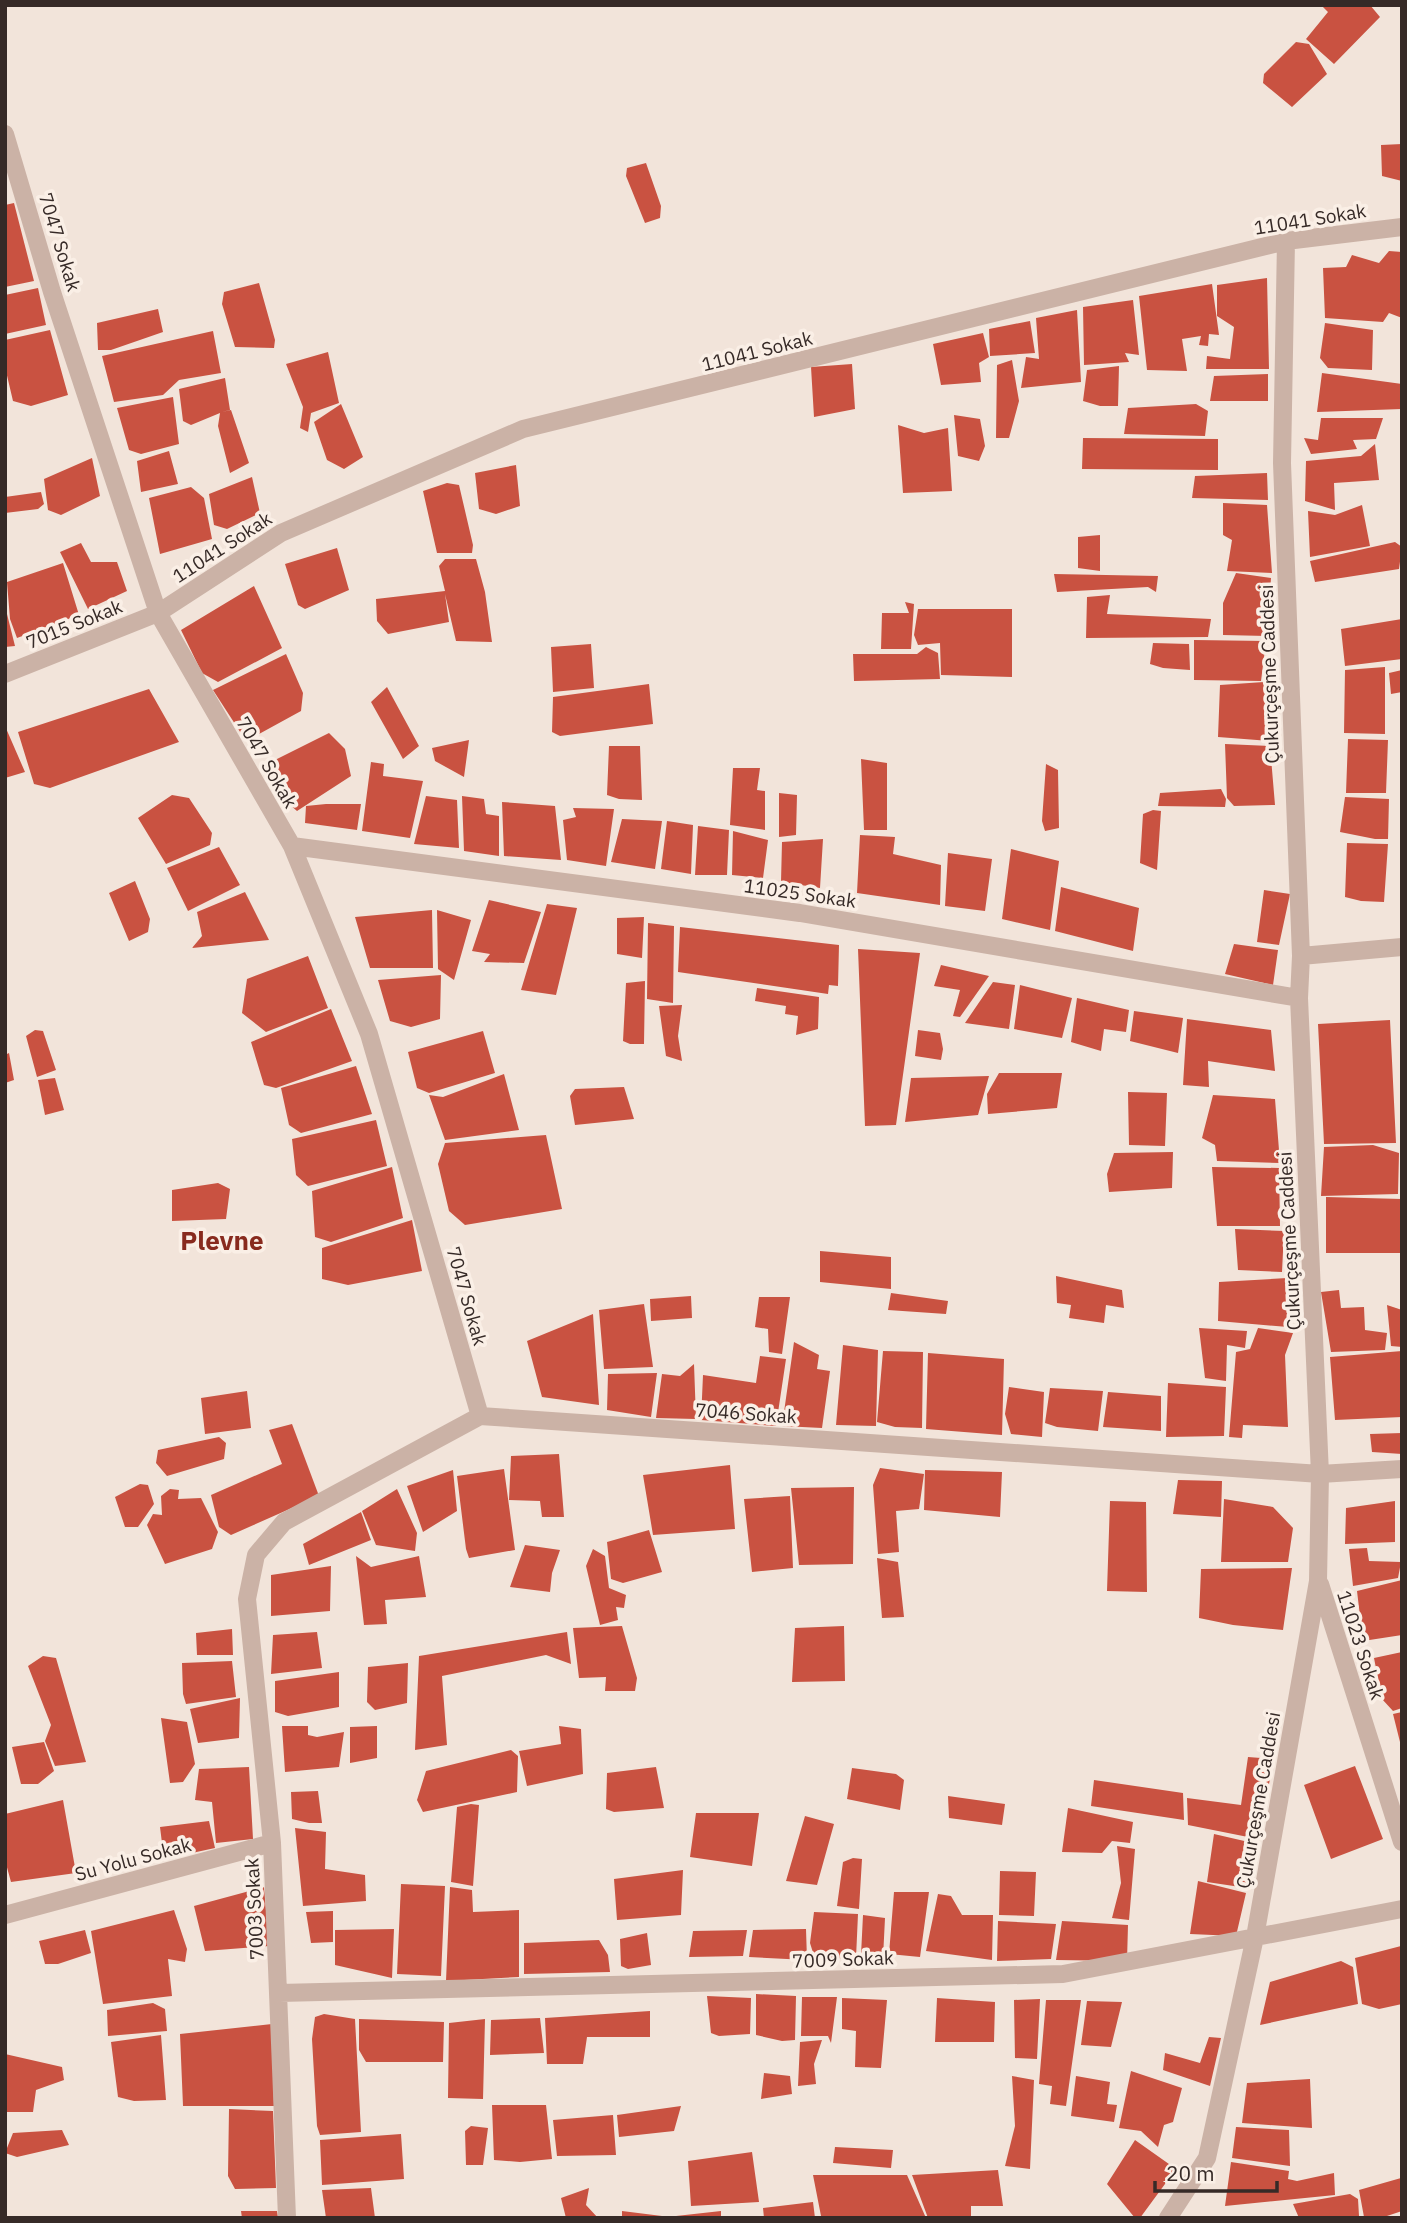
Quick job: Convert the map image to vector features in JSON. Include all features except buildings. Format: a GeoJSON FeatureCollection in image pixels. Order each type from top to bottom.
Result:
{"type":"FeatureCollection","features":[{"type":"Feature","properties":{"kind":"street","name":"7047 Sokak"},"geometry":{"type":"LineString","coordinates":[[5,134],[52,292],[158,613],[292,846],[369,1034],[480,1416]]}},
{"type":"Feature","properties":{"kind":"street","name":"11041 Sokak"},"geometry":{"type":"LineString","coordinates":[[158,613],[281,533],[523,429],[1286,241],[1402,227]]}},
{"type":"Feature","properties":{"kind":"street","name":"Çukurçeşme Caddesi"},"geometry":{"type":"LineString","coordinates":[[1168,2218],[1207,2158],[1255,1937],[1318,1581],[1320,1474],[1299,998],[1301,956],[1282,463],[1286,241]]}},
{"type":"Feature","properties":{"kind":"street","name":"7015 Sokak"},"geometry":{"type":"LineString","coordinates":[[5,674],[158,613]]}},
{"type":"Feature","properties":{"kind":"street","name":"11025 Sokak"},"geometry":{"type":"LineString","coordinates":[[292,846],[800,913],[1299,998]]}},
{"type":"Feature","properties":{"kind":"street"},"geometry":{"type":"LineString","coordinates":[[1301,956],[1402,947]]}},
{"type":"Feature","properties":{"kind":"street","name":"7046 Sokak"},"geometry":{"type":"LineString","coordinates":[[480,1416],[1320,1474],[1402,1469]]}},
{"type":"Feature","properties":{"kind":"street","name":"7003 Sokak"},"geometry":{"type":"LineString","coordinates":[[287,2218],[272,1843],[247,1599],[256,1555],[284,1522],[480,1416]]}},
{"type":"Feature","properties":{"kind":"street","name":"11023 Sokak"},"geometry":{"type":"LineString","coordinates":[[1318,1581],[1402,1842]]}},
{"type":"Feature","properties":{"kind":"street","name":"Su Yolu Sokak"},"geometry":{"type":"LineString","coordinates":[[5,1914],[272,1843]]}},
{"type":"Feature","properties":{"kind":"street","name":"7009 Sokak"},"geometry":{"type":"LineString","coordinates":[[279,1993],[1063,1974],[1402,1909]]}},
{"type":"Feature","properties":{"kind":"district","name":"Plevne"},"geometry":{"type":"Point","coordinates":[222,1241]}}]}
